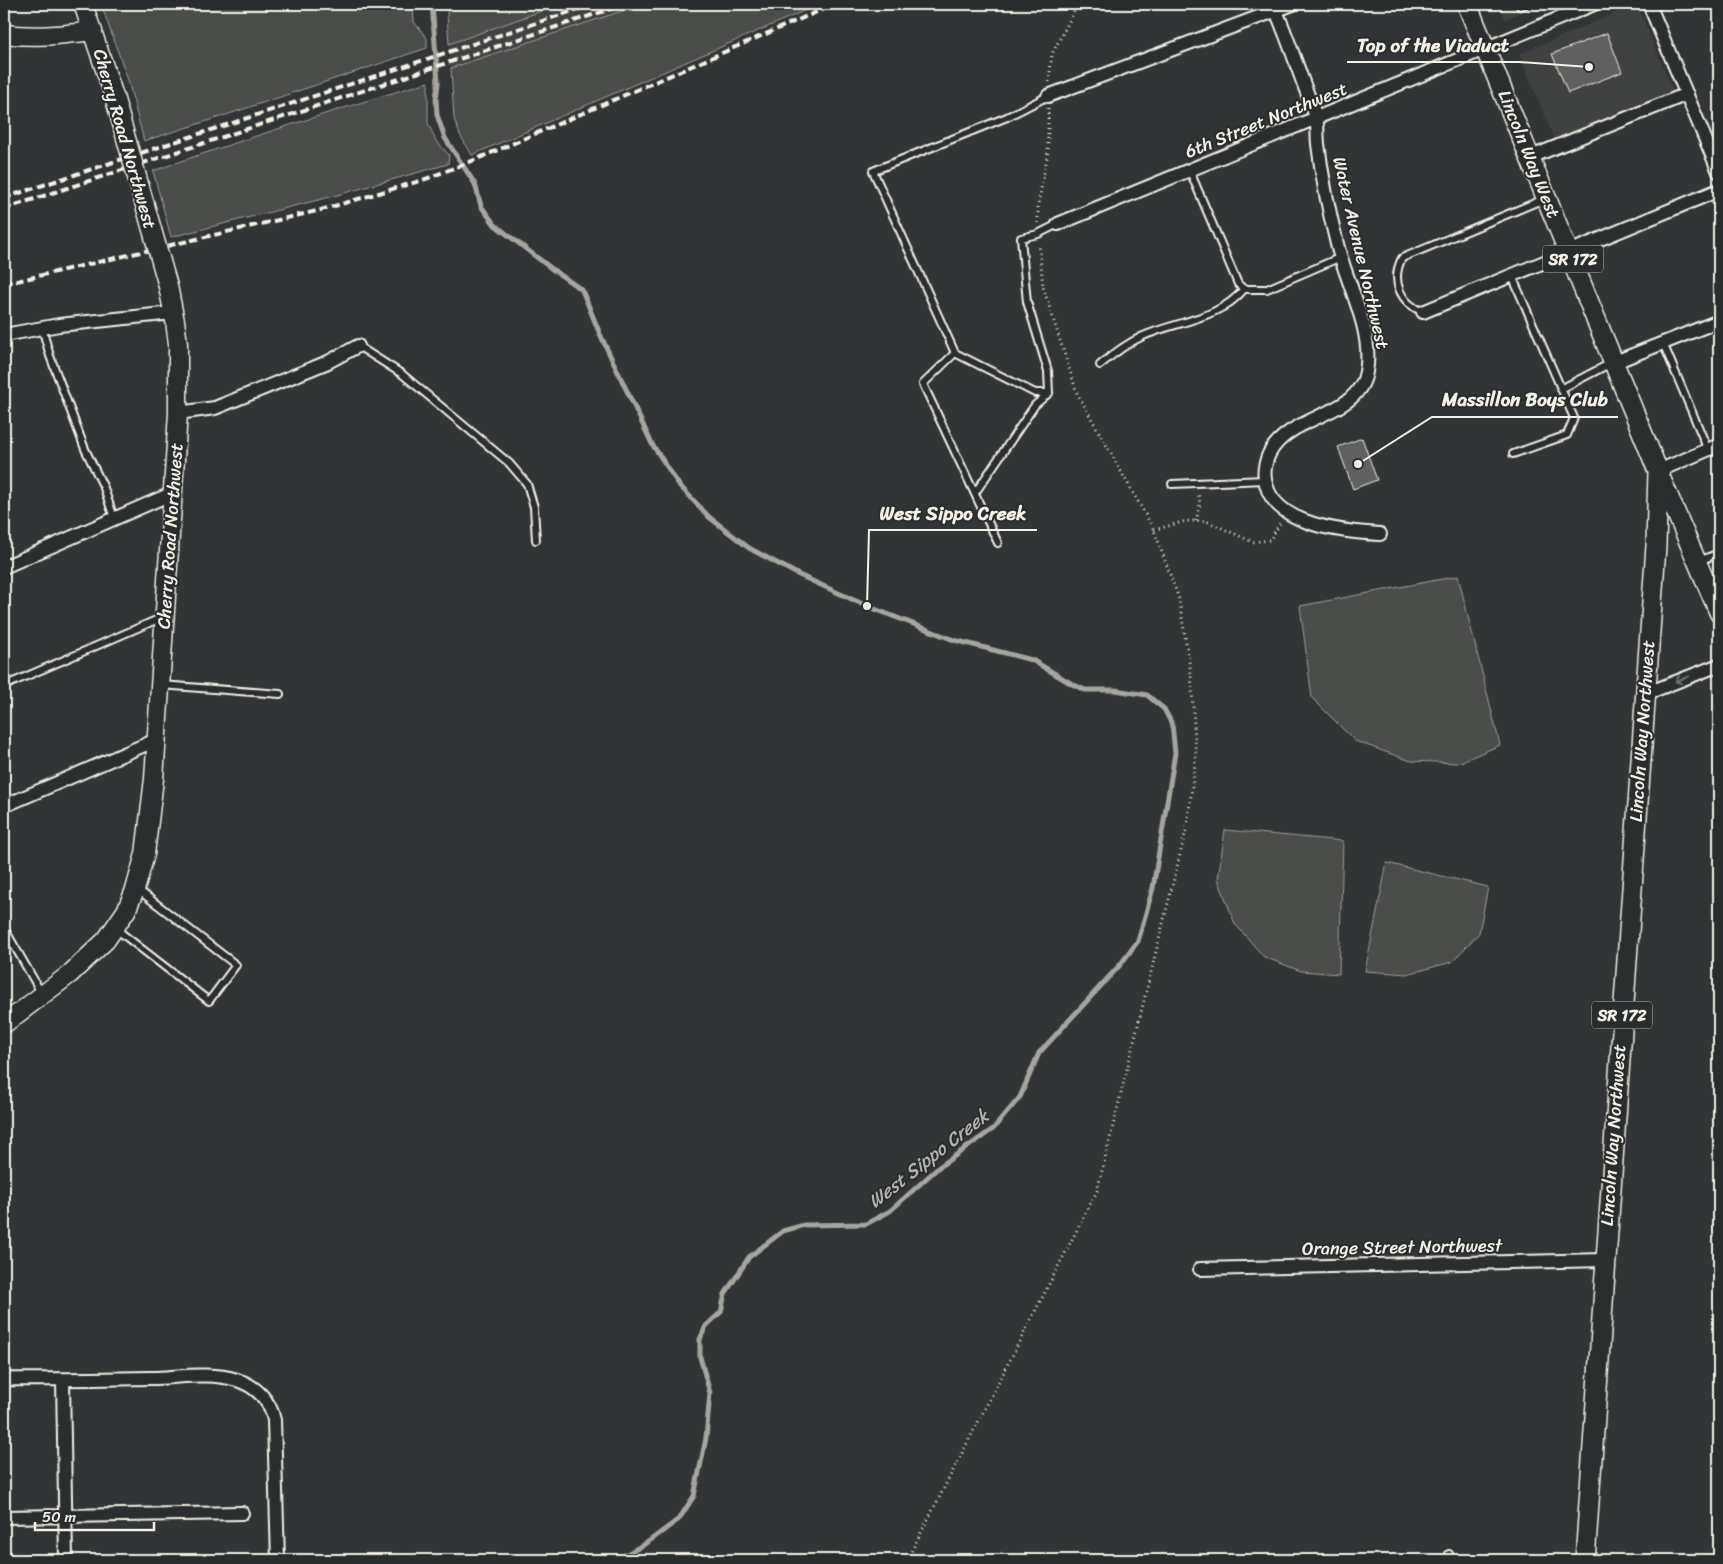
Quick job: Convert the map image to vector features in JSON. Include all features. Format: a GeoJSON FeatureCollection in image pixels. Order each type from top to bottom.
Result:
{"type":"FeatureCollection","features":[{"type":"Feature","properties":{"kind":"main road","name":"Lincoln Way West"},"geometry":{"type":"LineString","coordinates":[[1467,4],[1658,470]]}},
{"type":"Feature","properties":{"kind":"main road","name":"Lincoln Way Northwest"},"geometry":{"type":"LineString","coordinates":[[1584,1560],[1656,546],[1658,470]]}},
{"type":"Feature","properties":{"kind":"street"},"geometry":{"type":"LineString","coordinates":[[1048,96],[1275,7],[1293,4]]}},
{"type":"Feature","properties":{"kind":"street"},"geometry":{"type":"LineString","coordinates":[[1649,4],[1687,94],[1716,155],[1719,172]]}},
{"type":"Feature","properties":{"kind":"street","name":"Cherry Road Northwest"},"geometry":{"type":"LineString","coordinates":[[4,1024],[89,958],[126,912],[144,854],[149,823],[156,740],[178,413],[178,344],[168,286],[114,96],[83,5]]}},
{"type":"Feature","properties":{"kind":"street","name":"6th Street Northwest"},"geometry":{"type":"LineString","coordinates":[[1058,224],[1486,49],[1588,5]]}},
{"type":"Feature","properties":{"kind":"street","name":"Water Avenue Northwest"},"geometry":{"type":"LineString","coordinates":[[1265,480],[1265,466],[1268,457],[1279,440],[1300,425],[1324,415],[1353,398],[1360,389],[1366,374],[1368,346],[1340,257],[1327,198],[1316,119],[1275,7]]}},
{"type":"Feature","properties":{"kind":"street"},"geometry":{"type":"LineString","coordinates":[[4,34],[52,36],[92,31]]}},
{"type":"Feature","properties":{"kind":"street"},"geometry":{"type":"LineString","coordinates":[[1531,157],[1687,94]]}},
{"type":"Feature","properties":{"kind":"street"},"geometry":{"type":"LineString","coordinates":[[1424,312],[1719,190]]}},
{"type":"Feature","properties":{"kind":"street"},"geometry":{"type":"LineString","coordinates":[[4,335],[42,328],[173,313]]}},
{"type":"Feature","properties":{"kind":"street"},"geometry":{"type":"LineString","coordinates":[[1615,362],[1719,321]]}},
{"type":"Feature","properties":{"kind":"street"},"geometry":{"type":"LineString","coordinates":[[178,413],[215,408],[328,362],[358,346]]}},
{"type":"Feature","properties":{"kind":"street"},"geometry":{"type":"LineString","coordinates":[[1714,447],[1658,470],[1719,613]]}},
{"type":"Feature","properties":{"kind":"street"},"geometry":{"type":"LineString","coordinates":[[1265,480],[1269,493],[1287,511],[1325,528],[1380,534]]}},
{"type":"Feature","properties":{"kind":"street"},"geometry":{"type":"LineString","coordinates":[[4,567],[172,493]]}},
{"type":"Feature","properties":{"kind":"street"},"geometry":{"type":"LineString","coordinates":[[1645,694],[1719,665]]}},
{"type":"Feature","properties":{"kind":"street"},"geometry":{"type":"LineString","coordinates":[[4,806],[156,740]]}},
{"type":"Feature","properties":{"kind":"street","name":"Orange Street Northwest"},"geometry":{"type":"LineString","coordinates":[[1200,1269],[1605,1260]]}},
{"type":"Feature","properties":{"kind":"street"},"geometry":{"type":"LineString","coordinates":[[4,1379],[63,1380],[218,1377],[237,1380],[255,1389],[270,1406],[274,1420],[278,1560]]}},
{"type":"Feature","properties":{"kind":"street"},"geometry":{"type":"LineString","coordinates":[[63,1380],[66,1560]]}},
{"type":"Feature","properties":{"kind":"street"},"geometry":{"type":"LineString","coordinates":[[4,1517],[242,1513]]}},
{"type":"Feature","properties":{"kind":"lane"},"geometry":{"type":"LineString","coordinates":[[1519,4],[1520,6],[1526,4]]}},
{"type":"Feature","properties":{"kind":"lane"},"geometry":{"type":"LineString","coordinates":[[1048,96],[1007,117],[873,171],[955,352],[1035,393],[1049,393]]}},
{"type":"Feature","properties":{"kind":"lane"},"geometry":{"type":"LineString","coordinates":[[1189,169],[1238,284],[1244,289],[1267,289],[1340,257]]}},
{"type":"Feature","properties":{"kind":"lane"},"geometry":{"type":"LineString","coordinates":[[1424,312],[1412,308],[1404,300],[1399,289],[1397,276],[1402,258],[1548,198]]}},
{"type":"Feature","properties":{"kind":"lane"},"geometry":{"type":"LineString","coordinates":[[1049,393],[1048,370],[1027,302],[1021,238],[1038,234],[1058,224]]}},
{"type":"Feature","properties":{"kind":"lane"},"geometry":{"type":"LineString","coordinates":[[1512,276],[1574,418],[1566,436],[1513,454]]}},
{"type":"Feature","properties":{"kind":"lane"},"geometry":{"type":"LineString","coordinates":[[1100,365],[1123,347],[1142,337],[1184,324],[1227,305],[1235,300],[1244,289]]}},
{"type":"Feature","properties":{"kind":"lane"},"geometry":{"type":"LineString","coordinates":[[42,328],[50,356],[85,449],[104,488],[114,518]]}},
{"type":"Feature","properties":{"kind":"lane"},"geometry":{"type":"LineString","coordinates":[[1663,343],[1714,447]]}},
{"type":"Feature","properties":{"kind":"lane"},"geometry":{"type":"LineString","coordinates":[[358,346],[402,374],[509,463],[527,484],[534,507],[536,540]]}},
{"type":"Feature","properties":{"kind":"lane"},"geometry":{"type":"LineString","coordinates":[[955,352],[923,384],[998,543]]}},
{"type":"Feature","properties":{"kind":"lane"},"geometry":{"type":"LineString","coordinates":[[1561,389],[1615,362]]}},
{"type":"Feature","properties":{"kind":"lane"},"geometry":{"type":"LineString","coordinates":[[975,493],[1035,405],[1049,393]]}},
{"type":"Feature","properties":{"kind":"lane"},"geometry":{"type":"LineString","coordinates":[[1172,484],[1265,480]]}},
{"type":"Feature","properties":{"kind":"lane"},"geometry":{"type":"LineString","coordinates":[[1698,562],[1719,553]]}},
{"type":"Feature","properties":{"kind":"lane"},"geometry":{"type":"LineString","coordinates":[[4,686],[164,616]]}},
{"type":"Feature","properties":{"kind":"lane"},"geometry":{"type":"LineString","coordinates":[[160,685],[280,694]]}},
{"type":"Feature","properties":{"kind":"lane"},"geometry":{"type":"LineString","coordinates":[[115,928],[209,1001],[236,964],[135,888]]}},
{"type":"Feature","properties":{"kind":"lane"},"geometry":{"type":"LineString","coordinates":[[4,928],[43,995]]}},
{"type":"Feature","properties":{"kind":"path"},"geometry":{"type":"LineString","coordinates":[[907,1560],[1097,1191],[1187,826],[1196,756],[1192,673],[1179,599],[1154,530],[1077,393],[1043,287],[1038,234],[1038,205],[1048,152],[1048,96],[1052,54],[1078,4]]}},
{"type":"Feature","properties":{"kind":"path"},"geometry":{"type":"LineString","coordinates":[[1196,521],[1200,504],[1197,483]]}},
{"type":"Feature","properties":{"kind":"path"},"geometry":{"type":"LineString","coordinates":[[1154,530],[1186,521],[1206,521],[1253,542],[1270,540],[1287,511]]}},
{"type":"Feature","properties":{"kind":"shaded area"},"geometry":{"type":"Polygon","coordinates":[[[101,4],[413,4],[414,22],[427,38],[427,48],[144,141],[128,80],[101,4]]]}},
{"type":"Feature","properties":{"kind":"shaded area"},"geometry":{"type":"Polygon","coordinates":[[[449,4],[561,4],[449,44],[447,14],[449,4]]]}},
{"type":"Feature","properties":{"kind":"shaded area"},"geometry":{"type":"Polygon","coordinates":[[[561,4],[643,4],[451,68],[449,44],[561,4]]]}},
{"type":"Feature","properties":{"kind":"shaded area"},"geometry":{"type":"Polygon","coordinates":[[[643,4],[820,4],[472,155],[460,135],[454,119],[451,68],[643,4]]]}},
{"type":"Feature","properties":{"kind":"shaded area"},"geometry":{"type":"Polygon","coordinates":[[[1499,4],[1541,4],[1505,19],[1499,4]]]}},
{"type":"Feature","properties":{"kind":"shaded area"},"geometry":{"type":"Polygon","coordinates":[[[1637,4],[1673,91],[1555,140],[1519,54],[1637,4]]]}},
{"type":"Feature","properties":{"kind":"shaded area"},"geometry":{"type":"Polygon","coordinates":[[[428,82],[428,123],[436,141],[449,155],[448,164],[330,197],[171,237],[153,171],[290,125],[428,82]]]}},
{"type":"Feature","properties":{"kind":"shaded area"},"geometry":{"type":"Polygon","coordinates":[[[1458,576],[1500,745],[1458,763],[1411,761],[1355,741],[1312,698],[1300,606],[1458,576]]]}},
{"type":"Feature","properties":{"kind":"shaded area"},"geometry":{"type":"Polygon","coordinates":[[[1225,830],[1343,841],[1339,974],[1301,971],[1264,957],[1235,924],[1218,879],[1225,830]]]}},
{"type":"Feature","properties":{"kind":"shaded area"},"geometry":{"type":"Polygon","coordinates":[[[1387,863],[1488,887],[1479,933],[1452,962],[1407,974],[1365,971],[1387,863]]]}},
{"type":"Feature","properties":{"kind":"building"},"geometry":{"type":"Polygon","coordinates":[[[1607,33],[1622,72],[1568,93],[1552,54],[1607,33]]]}},
{"type":"Feature","properties":{"kind":"building"},"geometry":{"type":"Polygon","coordinates":[[[1362,438],[1377,480],[1353,489],[1338,447],[1362,438]]]}},
{"type":"Feature","properties":{"kind":"waterway","name":"West Sippo Creek"},"geometry":{"type":"LineString","coordinates":[[432,4],[438,83],[437,115],[445,138],[475,184],[481,206],[495,225],[582,290],[600,334],[652,444],[679,485],[709,517],[749,548],[799,575],[867,606],[954,640],[1032,660],[1085,690],[1115,690],[1147,695],[1164,709],[1172,724],[1175,753],[1153,888],[1138,941],[1120,965],[1039,1053],[1020,1097],[993,1129],[939,1167],[890,1211],[866,1224],[804,1225],[783,1231],[749,1257],[725,1294],[721,1312],[706,1326],[700,1339],[700,1357],[710,1393],[706,1438],[694,1496],[679,1519],[648,1542],[617,1560]]}},
{"type":"Feature","properties":{"kind":"railway"},"geometry":{"type":"LineString","coordinates":[[4,198],[594,4]]}},
{"type":"Feature","properties":{"kind":"railway"},"geometry":{"type":"LineString","coordinates":[[4,209],[626,4]]}},
{"type":"Feature","properties":{"kind":"railway"},"geometry":{"type":"LineString","coordinates":[[4,284],[321,210],[423,180],[477,159],[835,4]]}},
{"type":"Feature","properties":{"kind":"place","name":"Top of the Viaduct"},"geometry":{"type":"Point","coordinates":[1589,67]}},
{"type":"Feature","properties":{"kind":"place","name":"Massillon Boys Club"},"geometry":{"type":"Point","coordinates":[1358,464]}},
{"type":"Feature","properties":{"kind":"place","name":"West Sippo Creek"},"geometry":{"type":"Point","coordinates":[867,606]}}]}
